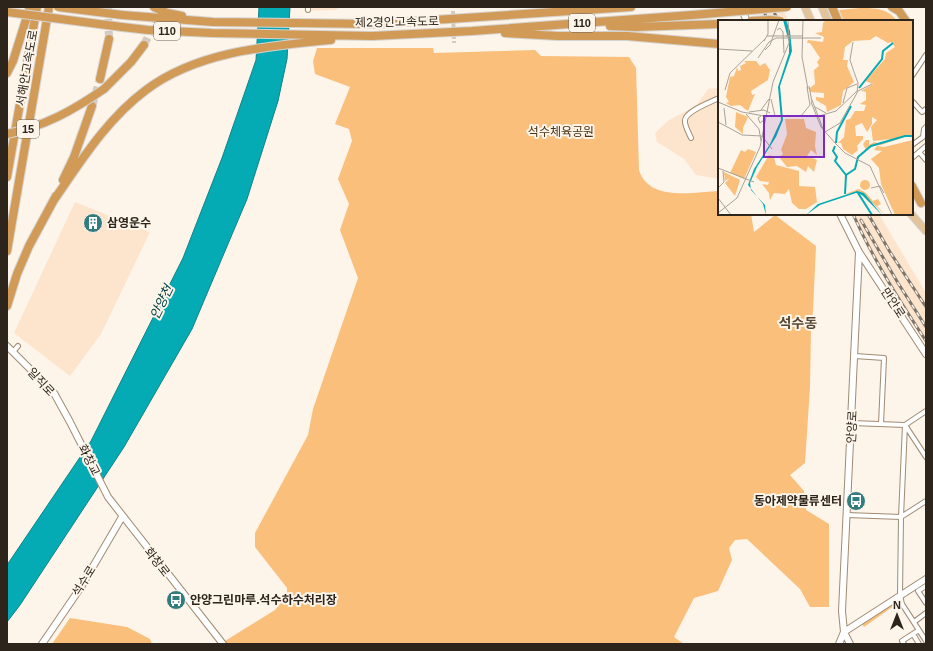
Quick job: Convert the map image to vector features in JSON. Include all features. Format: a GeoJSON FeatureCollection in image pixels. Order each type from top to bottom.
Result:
{"type":"FeatureCollection","features":[{"type":"Feature","properties":{"kind":"highway"},"geometry":{"type":"LineString","coordinates":[[7,73],[13,61],[30,7]]}},
{"type":"Feature","properties":{"kind":"highway","name":"서해안고속도로"},"geometry":{"type":"LineString","coordinates":[[7,177],[37,7]]}},
{"type":"Feature","properties":{"kind":"highway","name":"서해안고속도로"},"geometry":{"type":"LineString","coordinates":[[7,251],[49,7]]}},
{"type":"Feature","properties":{"kind":"highway","name":"제2경인고속도로"},"geometry":{"type":"LineString","coordinates":[[58,7],[122,15],[212,22],[373,24],[631,7]]}},
{"type":"Feature","properties":{"kind":"highway"},"geometry":{"type":"LineString","coordinates":[[154,7],[167,13],[212,22]]}},
{"type":"Feature","properties":{"kind":"highway"},"geometry":{"type":"LineString","coordinates":[[522,15],[569,7]]}},
{"type":"Feature","properties":{"kind":"highway","name":"제2경인고속도로"},"geometry":{"type":"LineString","coordinates":[[7,12],[148,30],[212,33],[372,36],[472,31],[787,7]]}},
{"type":"Feature","properties":{"kind":"highway"},"geometry":{"type":"LineString","coordinates":[[832,7],[838,20]]}},
{"type":"Feature","properties":{"kind":"highway"},"geometry":{"type":"LineString","coordinates":[[892,7],[899,11],[905,20]]}},
{"type":"Feature","properties":{"kind":"highway"},"geometry":{"type":"LineString","coordinates":[[578,23],[636,27],[718,24]]}},
{"type":"Feature","properties":{"kind":"highway"},"geometry":{"type":"LineString","coordinates":[[472,31],[558,36],[628,36],[718,44]]}},
{"type":"Feature","properties":{"kind":"highway"},"geometry":{"type":"LineString","coordinates":[[54,200],[89,148],[145,90],[164,78],[191,65],[237,52],[267,47],[372,36]]}},
{"type":"Feature","properties":{"kind":"highway"},"geometry":{"type":"LineString","coordinates":[[100,79],[109,39]]}},
{"type":"Feature","properties":{"kind":"highway"},"geometry":{"type":"LineString","coordinates":[[7,134],[44,123],[76,108],[104,89],[131,62],[144,45]]}},
{"type":"Feature","properties":{"kind":"highway"},"geometry":{"type":"LineString","coordinates":[[7,306],[17,274],[29,246],[54,200],[74,157],[92,106]]}},
{"type":"Feature","properties":{"kind":"highway"},"geometry":{"type":"LineString","coordinates":[[913,188],[924,206]]}},
{"type":"Feature","properties":{"kind":"main road"},"geometry":{"type":"LineString","coordinates":[[805,7],[811,20]]}},
{"type":"Feature","properties":{"kind":"main road"},"geometry":{"type":"LineString","coordinates":[[822,7],[828,20]]}},
{"type":"Feature","properties":{"kind":"main road"},"geometry":{"type":"LineString","coordinates":[[913,193],[924,206]]}},
{"type":"Feature","properties":{"kind":"main road"},"geometry":{"type":"LineString","coordinates":[[912,215],[926,231]]}},
{"type":"Feature","properties":{"kind":"street"},"geometry":{"type":"LineString","coordinates":[[740,7],[746,20]]}},
{"type":"Feature","properties":{"kind":"street"},"geometry":{"type":"LineString","coordinates":[[913,74],[926,55]]}},
{"type":"Feature","properties":{"kind":"street"},"geometry":{"type":"LineString","coordinates":[[691,138],[684,122],[686,116],[694,110],[718,98]]}},
{"type":"Feature","properties":{"kind":"street"},"geometry":{"type":"LineString","coordinates":[[913,102],[922,112],[926,109]]}},
{"type":"Feature","properties":{"kind":"street"},"geometry":{"type":"LineString","coordinates":[[913,144],[923,137],[924,129],[926,127]]}},
{"type":"Feature","properties":{"kind":"street"},"geometry":{"type":"LineString","coordinates":[[913,157],[926,146]]}},
{"type":"Feature","properties":{"kind":"street"},"geometry":{"type":"LineString","coordinates":[[918,152],[926,160]]}},
{"type":"Feature","properties":{"kind":"street","name":"안양로"},"geometry":{"type":"LineString","coordinates":[[840,215],[859,252],[842,611],[844,632],[850,644]]}},
{"type":"Feature","properties":{"kind":"street","name":"만안로"},"geometry":{"type":"LineString","coordinates":[[859,252],[926,354]]}},
{"type":"Feature","properties":{"kind":"street","name":"일직로"},"geometry":{"type":"LineString","coordinates":[[7,346],[54,393],[70,422]]}},
{"type":"Feature","properties":{"kind":"street"},"geometry":{"type":"LineString","coordinates":[[13,352],[18,346]]}},
{"type":"Feature","properties":{"kind":"street"},"geometry":{"type":"LineString","coordinates":[[855,356],[884,358],[881,424]]}},
{"type":"Feature","properties":{"kind":"street"},"geometry":{"type":"LineString","coordinates":[[852,423],[905,425],[926,411]]}},
{"type":"Feature","properties":{"kind":"street","name":"화창교"},"geometry":{"type":"LineString","coordinates":[[70,422],[108,497],[122,517]]}},
{"type":"Feature","properties":{"kind":"street"},"geometry":{"type":"LineString","coordinates":[[905,425],[926,457]]}},
{"type":"Feature","properties":{"kind":"street"},"geometry":{"type":"LineString","coordinates":[[905,425],[901,517],[900,596],[902,604],[926,641]]}},
{"type":"Feature","properties":{"kind":"street"},"geometry":{"type":"LineString","coordinates":[[847,515],[901,517],[926,501]]}},
{"type":"Feature","properties":{"kind":"street","name":"석수로"},"geometry":{"type":"LineString","coordinates":[[42,644],[81,587],[122,517]]}},
{"type":"Feature","properties":{"kind":"street","name":"화창로"},"geometry":{"type":"LineString","coordinates":[[122,517],[222,644]]}},
{"type":"Feature","properties":{"kind":"street"},"geometry":{"type":"LineString","coordinates":[[839,644],[844,632],[926,579]]}},
{"type":"Feature","properties":{"kind":"street"},"geometry":{"type":"LineString","coordinates":[[926,586],[918,591],[926,603]]}},
{"type":"Feature","properties":{"kind":"street"},"geometry":{"type":"LineString","coordinates":[[914,622],[926,613]]}},
{"type":"Feature","properties":{"kind":"street"},"geometry":{"type":"LineString","coordinates":[[904,644],[902,641],[919,630]]}},
{"type":"Feature","properties":{"kind":"street"},"geometry":{"type":"LineString","coordinates":[[913,634],[919,644]]}},
{"type":"Feature","properties":{"kind":"shaded area"},"geometry":{"type":"Polygon","coordinates":[[[304,7],[342,7],[335,10],[304,11],[304,7]]]}},
{"type":"Feature","properties":{"kind":"shaded area"},"geometry":{"type":"Polygon","coordinates":[[[759,7],[782,7],[788,20],[765,20],[759,7]]]}},
{"type":"Feature","properties":{"kind":"shaded area"},"geometry":{"type":"Polygon","coordinates":[[[718,88],[718,179],[696,175],[684,159],[657,142],[655,133],[669,120],[696,106],[708,89],[718,88]]]}},
{"type":"Feature","properties":{"kind":"shaded area"},"geometry":{"type":"Polygon","coordinates":[[[75,202],[150,232],[101,334],[70,376],[14,333],[75,202]]]}},
{"type":"Feature","properties":{"kind":"shaded area"},"geometry":{"type":"Polygon","coordinates":[[[852,215],[880,215],[926,293],[926,344],[866,246],[852,215]]]}},
{"type":"Feature","properties":{"kind":"green space"},"geometry":{"type":"Polygon","coordinates":[[[860,8],[875,9],[889,13],[896,20],[844,20],[839,10],[860,8]]]}},
{"type":"Feature","properties":{"kind":"green space","name":"석수체육공원"},"geometry":{"type":"Polygon","coordinates":[[[317,48],[433,48],[434,53],[535,50],[541,56],[629,57],[636,68],[639,170],[644,180],[652,187],[673,193],[718,191],[718,215],[751,215],[754,232],[775,215],[816,246],[805,463],[790,475],[804,491],[806,510],[829,524],[829,607],[810,607],[800,589],[747,539],[735,540],[729,548],[732,560],[718,591],[694,598],[674,637],[684,644],[227,644],[225,641],[275,610],[287,596],[287,588],[255,547],[255,533],[308,435],[313,409],[358,278],[340,230],[349,204],[338,179],[352,141],[349,129],[335,124],[350,87],[315,74],[313,61],[317,48]]]}},
{"type":"Feature","properties":{"kind":"green space"},"geometry":{"type":"Polygon","coordinates":[[[895,599],[898,603],[864,627],[861,623],[895,599]]]}},
{"type":"Feature","properties":{"kind":"green space"},"geometry":{"type":"Polygon","coordinates":[[[70,618],[127,627],[150,639],[152,644],[52,644],[70,618]]]}},
{"type":"Feature","properties":{"kind":"water","name":"안양천"},"geometry":{"type":"Polygon","coordinates":[[[259,7],[290,7],[287,59],[278,101],[247,199],[192,329],[124,447],[20,605],[7,622],[7,565],[91,441],[183,258],[222,158],[256,60],[259,7]]]}},
{"type":"Feature","properties":{"kind":"tunnel"},"geometry":{"type":"LineString","coordinates":[[108,7],[109,39]]}},
{"type":"Feature","properties":{"kind":"tunnel"},"geometry":{"type":"LineString","coordinates":[[453,11],[454,43]]}},
{"type":"Feature","properties":{"kind":"tunnel"},"geometry":{"type":"LineString","coordinates":[[144,45],[160,12]]}},
{"type":"Feature","properties":{"kind":"tunnel"},"geometry":{"type":"LineString","coordinates":[[92,106],[100,79]]}},
{"type":"Feature","properties":{"kind":"railway"},"geometry":{"type":"LineString","coordinates":[[762,7],[768,20]]}},
{"type":"Feature","properties":{"kind":"railway"},"geometry":{"type":"LineString","coordinates":[[772,7],[778,20]]}},
{"type":"Feature","properties":{"kind":"railway"},"geometry":{"type":"LineString","coordinates":[[853,215],[887,279],[926,341]]}},
{"type":"Feature","properties":{"kind":"railway"},"geometry":{"type":"LineString","coordinates":[[869,215],[890,252],[926,307]]}},
{"type":"Feature","properties":{"kind":"railway"},"geometry":{"type":"LineString","coordinates":[[861,220],[926,327]]}},
{"type":"Feature","properties":{"kind":"place","name":"삼영운수"},"geometry":{"type":"Point","coordinates":[93,223]}},
{"type":"Feature","properties":{"kind":"place","name":"동아제약물류센터"},"geometry":{"type":"Point","coordinates":[856,501]}},
{"type":"Feature","properties":{"kind":"place","name":"안양그린마루.석수하수처리장"},"geometry":{"type":"Point","coordinates":[176,600]}},
{"type":"Feature","properties":{"kind":"district","name":"석수동"},"geometry":{"type":"Point","coordinates":[798,323]}}]}
